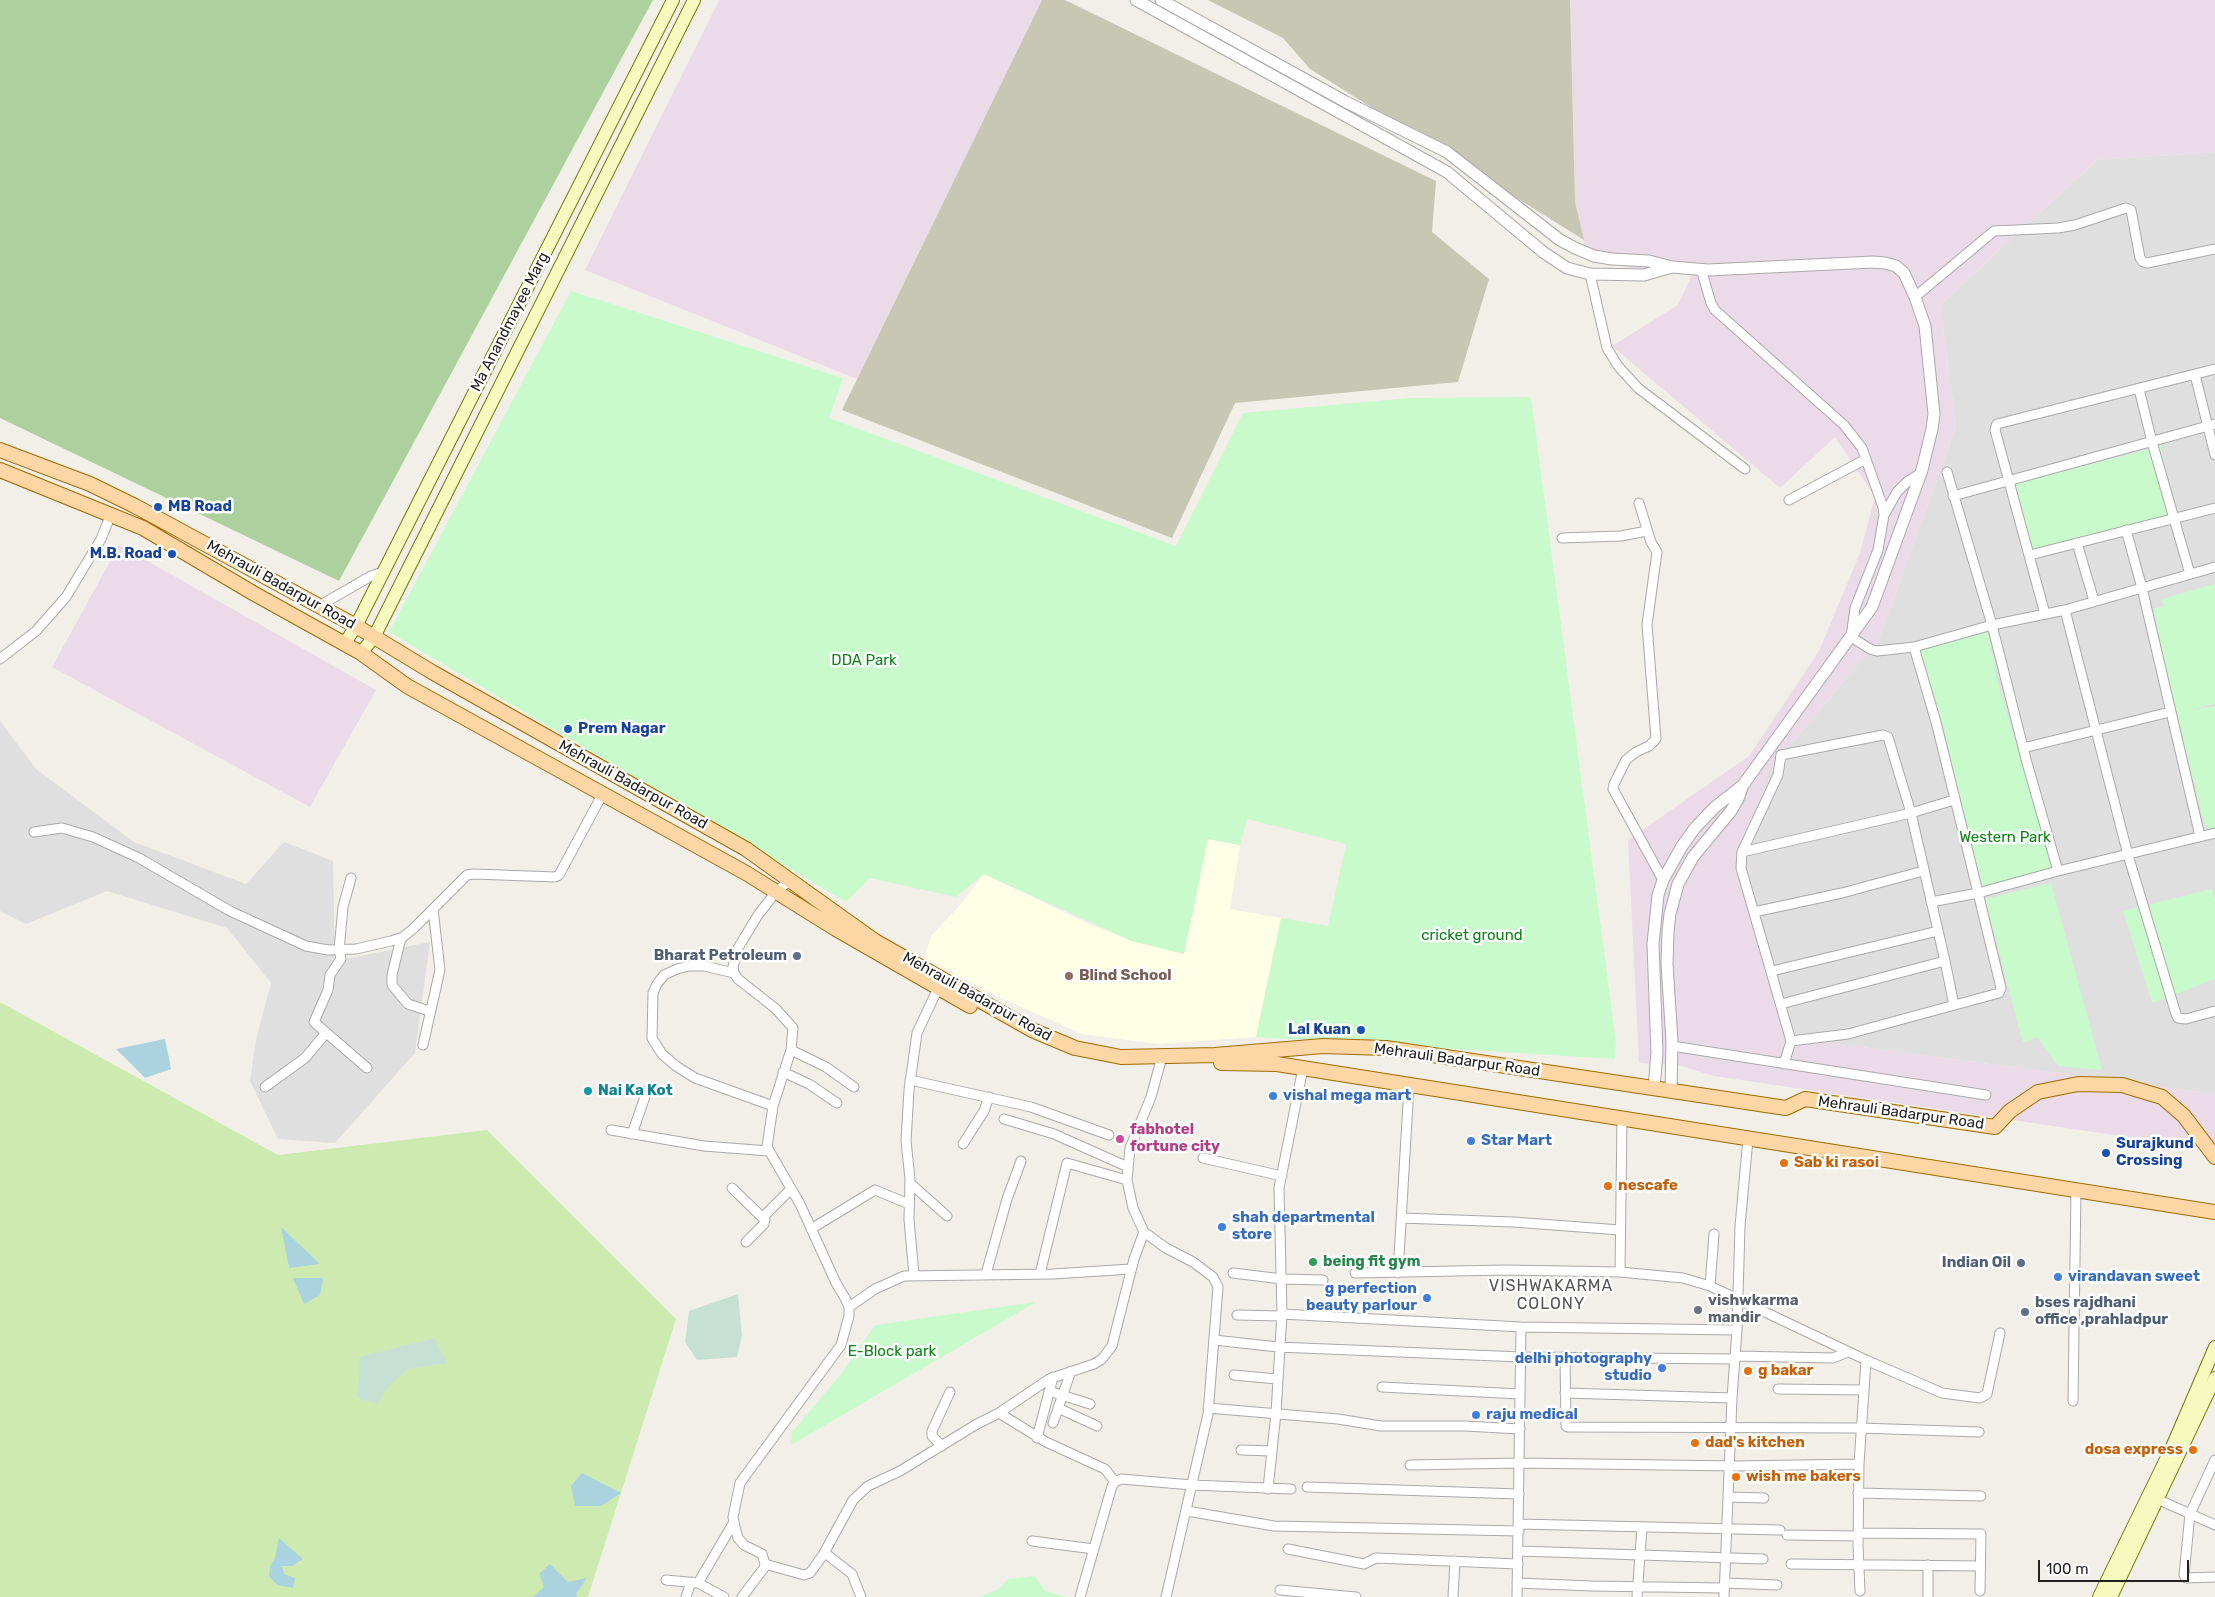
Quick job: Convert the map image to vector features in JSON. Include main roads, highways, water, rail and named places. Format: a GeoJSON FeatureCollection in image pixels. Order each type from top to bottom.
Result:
{"type":"FeatureCollection","features":[{"type":"Feature","properties":{"kind":"main road","name":"Ma Anandmayee Marg"},"geometry":{"type":"LineString","coordinates":[[345,643],[356,626],[674,0]]}},
{"type":"Feature","properties":{"kind":"main road","name":"Ma Anandmayee Marg"},"geometry":{"type":"LineString","coordinates":[[361,653],[374,636],[694,0]]}},
{"type":"Feature","properties":{"kind":"main road","name":"Mehrauli Badarpur Road"},"geometry":{"type":"LineString","coordinates":[[0,450],[90,484],[135,506],[374,636],[432,672],[746,849],[874,941],[941,984],[1036,1042],[1070,1055],[1100,1064],[1254,1062],[1277,1064],[2215,1212]]}},
{"type":"Feature","properties":{"kind":"main road","name":"Mehrauli Badarpur Road"},"geometry":{"type":"LineString","coordinates":[[0,470],[143,528],[253,593],[345,643],[407,686],[602,795],[738,869],[941,984],[1046,1037],[1075,1048],[1121,1057],[1215,1055],[1323,1046],[1386,1048],[1786,1108],[1805,1099],[1995,1126],[2010,1111],[2038,1092],[2078,1084],[2122,1085],[2162,1098],[2184,1116],[2215,1157]]}},
{"type":"Feature","properties":{"kind":"main road"},"geometry":{"type":"LineString","coordinates":[[1277,1064],[1278,1050]]}},
{"type":"Feature","properties":{"kind":"main road"},"geometry":{"type":"LineString","coordinates":[[2099,1597],[2172,1447],[2215,1347]]}},
{"type":"Feature","properties":{"kind":"main road"},"geometry":{"type":"LineString","coordinates":[[2112,1597],[2157,1499],[2213,1386]]}},
{"type":"Feature","properties":{"kind":"water"},"geometry":{"type":"Polygon","coordinates":[[[165,1039],[171,1069],[145,1078],[116,1049],[165,1039]]]}},
{"type":"Feature","properties":{"kind":"water"},"geometry":{"type":"Polygon","coordinates":[[[281,1227],[320,1264],[289,1268],[281,1227]]]}},
{"type":"Feature","properties":{"kind":"water"},"geometry":{"type":"Polygon","coordinates":[[[293,1278],[323,1278],[320,1295],[304,1304],[293,1278]]]}},
{"type":"Feature","properties":{"kind":"water"},"geometry":{"type":"Polygon","coordinates":[[[582,1473],[621,1493],[601,1506],[575,1506],[571,1486],[582,1473]]]}},
{"type":"Feature","properties":{"kind":"water"},"geometry":{"type":"Polygon","coordinates":[[[279,1538],[303,1559],[292,1566],[282,1566],[284,1574],[295,1578],[293,1588],[277,1585],[269,1576],[270,1566],[275,1558],[279,1538]]]}},
{"type":"Feature","properties":{"kind":"water"},"geometry":{"type":"Polygon","coordinates":[[[550,1564],[568,1582],[587,1578],[576,1594],[578,1597],[533,1597],[544,1587],[539,1574],[550,1564]]]}},
{"type":"Feature","properties":{"kind":"place","name":"MB Road"},"geometry":{"type":"Point","coordinates":[158,507]}},
{"type":"Feature","properties":{"kind":"place","name":"M.B. Road"},"geometry":{"type":"Point","coordinates":[172,554]}},
{"type":"Feature","properties":{"kind":"place","name":"Prem Nagar"},"geometry":{"type":"Point","coordinates":[568,729]}},
{"type":"Feature","properties":{"kind":"place","name":"Bharat Petroleum"},"geometry":{"type":"Point","coordinates":[797,956]}},
{"type":"Feature","properties":{"kind":"place","name":"Blind School"},"geometry":{"type":"Point","coordinates":[1069,976]}},
{"type":"Feature","properties":{"kind":"place","name":"Lal Kuan"},"geometry":{"type":"Point","coordinates":[1361,1030]}},
{"type":"Feature","properties":{"kind":"place","name":"Nai Ka Kot"},"geometry":{"type":"Point","coordinates":[588,1091]}},
{"type":"Feature","properties":{"kind":"place","name":"vishal mega mart"},"geometry":{"type":"Point","coordinates":[1273,1096]}},
{"type":"Feature","properties":{"kind":"place","name":"fabhotel fortune city"},"geometry":{"type":"Point","coordinates":[1120,1139]}},
{"type":"Feature","properties":{"kind":"place","name":"Star Mart"},"geometry":{"type":"Point","coordinates":[1471,1141]}},
{"type":"Feature","properties":{"kind":"place","name":"Surajkund Crossing"},"geometry":{"type":"Point","coordinates":[2106,1153]}},
{"type":"Feature","properties":{"kind":"place","name":"Sab ki rasoi"},"geometry":{"type":"Point","coordinates":[1784,1163]}},
{"type":"Feature","properties":{"kind":"place","name":"nescafe"},"geometry":{"type":"Point","coordinates":[1608,1186]}},
{"type":"Feature","properties":{"kind":"place","name":"shah departmental store"},"geometry":{"type":"Point","coordinates":[1222,1227]}},
{"type":"Feature","properties":{"kind":"place","name":"being fit gym"},"geometry":{"type":"Point","coordinates":[1313,1262]}},
{"type":"Feature","properties":{"kind":"place","name":"Indian Oil"},"geometry":{"type":"Point","coordinates":[2021,1263]}},
{"type":"Feature","properties":{"kind":"place","name":"virandavan sweet"},"geometry":{"type":"Point","coordinates":[2058,1277]}},
{"type":"Feature","properties":{"kind":"place","name":"g perfection beauty parlour"},"geometry":{"type":"Point","coordinates":[1427,1298]}},
{"type":"Feature","properties":{"kind":"place","name":"vishwkarma mandir"},"geometry":{"type":"Point","coordinates":[1698,1310]}},
{"type":"Feature","properties":{"kind":"place","name":"bses rajdhani office ,prahladpur"},"geometry":{"type":"Point","coordinates":[2025,1312]}},
{"type":"Feature","properties":{"kind":"place","name":"delhi photography studio"},"geometry":{"type":"Point","coordinates":[1662,1368]}},
{"type":"Feature","properties":{"kind":"place","name":"g bakar"},"geometry":{"type":"Point","coordinates":[1748,1371]}},
{"type":"Feature","properties":{"kind":"place","name":"raju medical"},"geometry":{"type":"Point","coordinates":[1476,1415]}},
{"type":"Feature","properties":{"kind":"place","name":"dad's kitchen"},"geometry":{"type":"Point","coordinates":[1695,1443]}},
{"type":"Feature","properties":{"kind":"place","name":"dosa express"},"geometry":{"type":"Point","coordinates":[2193,1450]}},
{"type":"Feature","properties":{"kind":"place","name":"wish me bakers"},"geometry":{"type":"Point","coordinates":[1736,1477]}},
{"type":"Feature","properties":{"kind":"district","name":"VISHWAKARMA COLONY"},"geometry":{"type":"Point","coordinates":[1551,1295]}},
{"type":"Feature","properties":{"kind":"park label","name":"DDA Park"},"geometry":{"type":"Point","coordinates":[864,661]}},
{"type":"Feature","properties":{"kind":"park label","name":"Western Park"},"geometry":{"type":"Point","coordinates":[2005,838]}},
{"type":"Feature","properties":{"kind":"park label","name":"cricket ground"},"geometry":{"type":"Point","coordinates":[1472,936]}},
{"type":"Feature","properties":{"kind":"park label","name":"E-Block park"},"geometry":{"type":"Point","coordinates":[892,1352]}}]}
